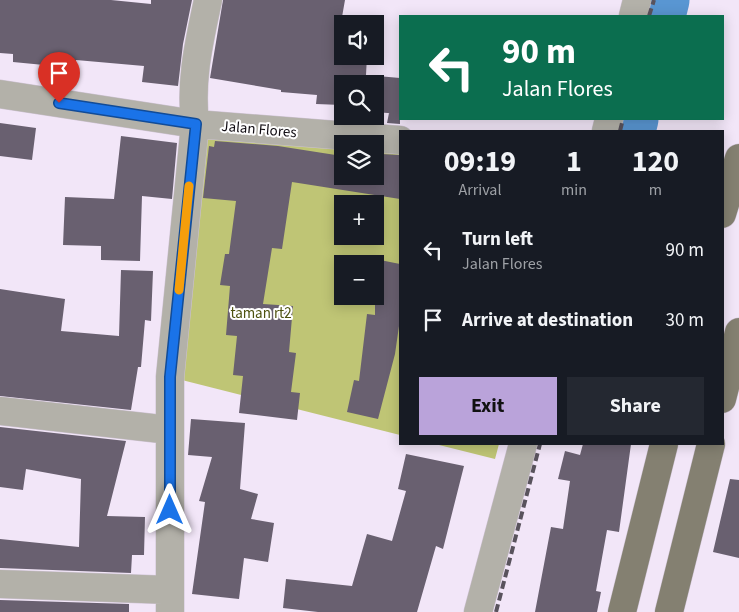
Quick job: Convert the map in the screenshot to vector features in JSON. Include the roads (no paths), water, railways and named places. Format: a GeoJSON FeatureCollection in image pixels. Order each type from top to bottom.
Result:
{"type":"FeatureCollection","features":[{"type":"Feature","properties":{"kind":"main road"},"geometry":{"type":"LineString","coordinates":[[724,207],[733,173]]}},
{"type":"Feature","properties":{"kind":"main road"},"geometry":{"type":"LineString","coordinates":[[724,390],[739,332]]}},
{"type":"Feature","properties":{"kind":"main road"},"geometry":{"type":"LineString","coordinates":[[622,612],[664,445]]}},
{"type":"Feature","properties":{"kind":"main road"},"geometry":{"type":"LineString","coordinates":[[669,612],[711,445]]}},
{"type":"Feature","properties":{"kind":"street"},"geometry":{"type":"LineString","coordinates":[[0,584],[170,601],[170,377],[196,124],[192,95],[195,62],[208,0]]}},
{"type":"Feature","properties":{"kind":"street"},"geometry":{"type":"LineString","coordinates":[[633,15],[637,0]]}},
{"type":"Feature","properties":{"kind":"street","name":"Jalan Flores"},"geometry":{"type":"LineString","coordinates":[[0,94],[196,124],[399,140]]}},
{"type":"Feature","properties":{"kind":"street"},"geometry":{"type":"LineString","coordinates":[[0,410],[170,430]]}},
{"type":"Feature","properties":{"kind":"street"},"geometry":{"type":"LineString","coordinates":[[478,612],[523,445]]}},
{"type":"Feature","properties":{"kind":"waterway"},"geometry":{"type":"LineString","coordinates":[[660,15],[664,0]]}},
{"type":"Feature","properties":{"kind":"waterway"},"geometry":{"type":"LineString","coordinates":[[630,130],[633,120]]}},
{"type":"Feature","properties":{"kind":"railway"},"geometry":{"type":"LineString","coordinates":[[649,15],[654,0]]}},
{"type":"Feature","properties":{"kind":"railway"},"geometry":{"type":"LineString","coordinates":[[620,130],[623,120]]}},
{"type":"Feature","properties":{"kind":"railway"},"geometry":{"type":"LineString","coordinates":[[496,612],[540,445]]}},
{"type":"Feature","properties":{"kind":"park label","name":"taman rt2"},"geometry":{"type":"Point","coordinates":[261,313]}}]}
